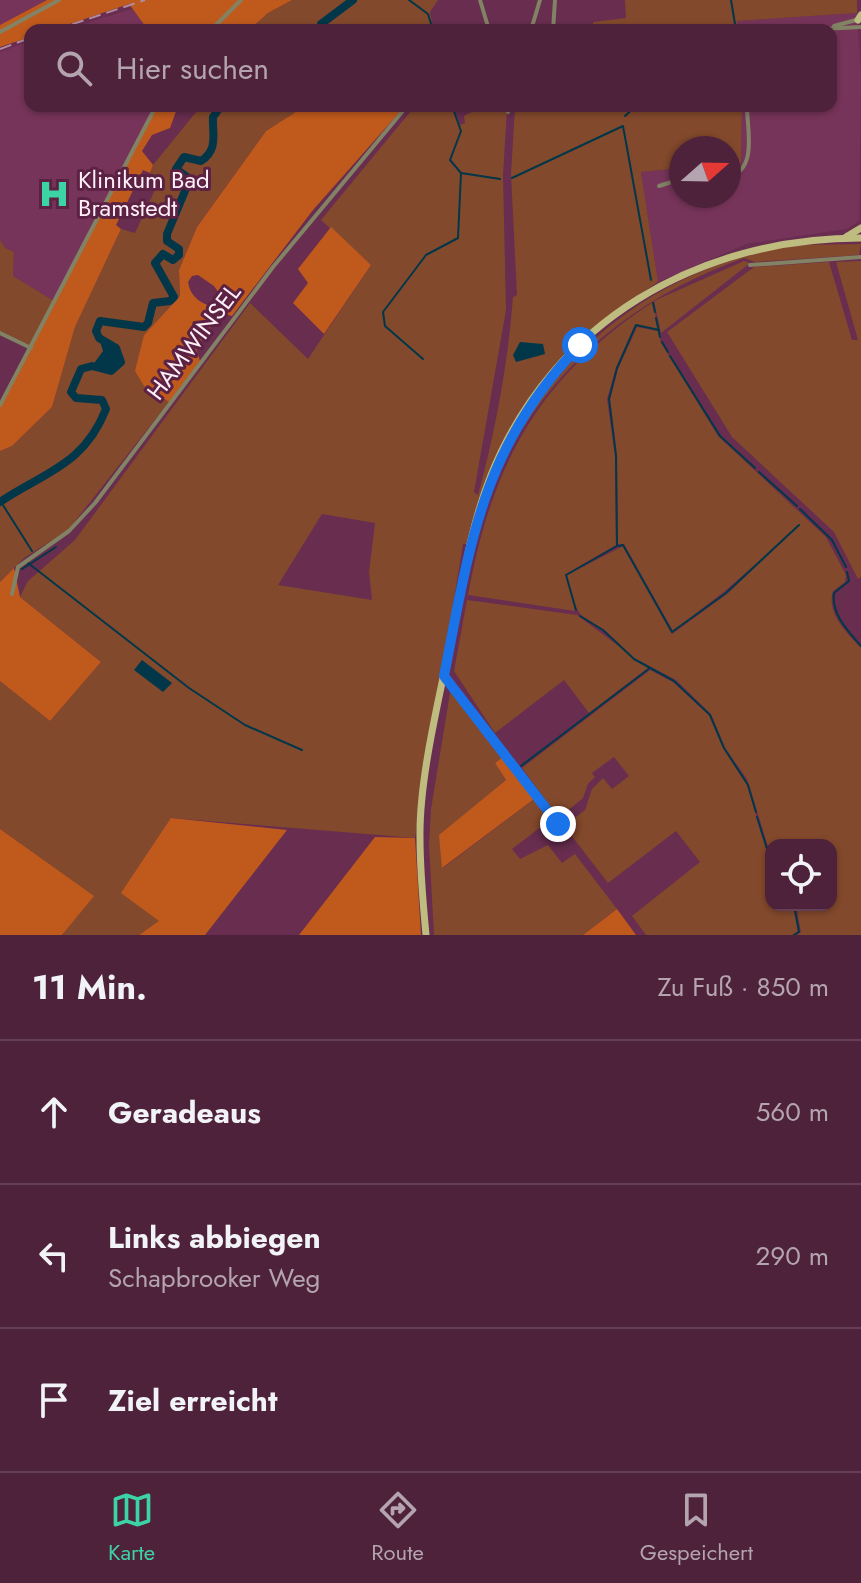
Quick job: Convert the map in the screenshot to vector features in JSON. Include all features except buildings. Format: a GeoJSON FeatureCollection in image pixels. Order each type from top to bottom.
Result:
{"type":"FeatureCollection","features":[{"type":"Feature","properties":{"kind":"main road"},"geometry":{"type":"LineString","coordinates":[[844,238],[861,228]]}},
{"type":"Feature","properties":{"kind":"main road"},"geometry":{"type":"LineString","coordinates":[[426,935],[421,821],[444,676],[470,543],[491,476],[525,411],[562,364],[619,312],[692,269],[762,247],[861,238]]}},
{"type":"Feature","properties":{"kind":"street"},"geometry":{"type":"LineString","coordinates":[[0,32],[59,0]]}},
{"type":"Feature","properties":{"kind":"street"},"geometry":{"type":"LineString","coordinates":[[217,24],[241,0]]}},
{"type":"Feature","properties":{"kind":"street"},"geometry":{"type":"LineString","coordinates":[[480,0],[487,24]]}},
{"type":"Feature","properties":{"kind":"street"},"geometry":{"type":"LineString","coordinates":[[533,24],[540,0]]}},
{"type":"Feature","properties":{"kind":"street"},"geometry":{"type":"LineString","coordinates":[[553,24],[555,0]]}},
{"type":"Feature","properties":{"kind":"street"},"geometry":{"type":"LineString","coordinates":[[837,25],[860,20]]}},
{"type":"Feature","properties":{"kind":"street"},"geometry":{"type":"LineString","coordinates":[[0,405],[153,112]]}},
{"type":"Feature","properties":{"kind":"street","name":"HAMWINSEL"},"geometry":{"type":"LineString","coordinates":[[12,594],[18,567],[69,531],[95,503],[273,267],[402,112]]}},
{"type":"Feature","properties":{"kind":"street"},"geometry":{"type":"LineString","coordinates":[[741,171],[748,160],[747,112]]}},
{"type":"Feature","properties":{"kind":"street"},"geometry":{"type":"LineString","coordinates":[[659,186],[669,183]]}},
{"type":"Feature","properties":{"kind":"street"},"geometry":{"type":"LineString","coordinates":[[750,265],[861,257]]}},
{"type":"Feature","properties":{"kind":"street"},"geometry":{"type":"LineString","coordinates":[[0,333],[31,348]]}},
{"type":"Feature","properties":{"kind":"street"},"geometry":{"type":"LineString","coordinates":[[444,676],[558,824]]}},
{"type":"Feature","properties":{"kind":"shaded area"},"geometry":{"type":"Polygon","coordinates":[[[0,0],[47,0],[0,25],[0,0]]]}},
{"type":"Feature","properties":{"kind":"shaded area"},"geometry":{"type":"Polygon","coordinates":[[[47,0],[292,0],[256,24],[144,24],[129,4],[70,24],[24,24],[24,39],[0,47],[0,25],[47,0]]]}},
{"type":"Feature","properties":{"kind":"shaded area"},"geometry":{"type":"Polygon","coordinates":[[[292,0],[438,0],[430,12],[432,24],[256,24],[292,0]]]}},
{"type":"Feature","properties":{"kind":"shaded area"},"geometry":{"type":"Polygon","coordinates":[[[625,0],[857,0],[857,13],[737,21],[737,24],[593,24],[626,18],[625,0]]]}},
{"type":"Feature","properties":{"kind":"shaded area"},"geometry":{"type":"Polygon","coordinates":[[[132,9],[143,24],[83,24],[132,9]]]}},
{"type":"Feature","properties":{"kind":"shaded area"},"geometry":{"type":"Polygon","coordinates":[[[857,13],[861,76],[859,221],[847,229],[746,244],[658,282],[641,172],[669,169],[669,208],[741,208],[742,112],[837,112],[837,24],[737,24],[737,21],[857,13]]]}},
{"type":"Feature","properties":{"kind":"shaded area","name":"Klinikum Bad Bramstedt"},"geometry":{"type":"Polygon","coordinates":[[[24,43],[24,112],[153,112],[54,301],[13,276],[14,252],[5,248],[0,240],[0,52],[24,43]]]}},
{"type":"Feature","properties":{"kind":"shaded area"},"geometry":{"type":"Polygon","coordinates":[[[153,112],[176,112],[170,128],[152,135],[142,151],[153,165],[150,173],[143,170],[116,225],[121,229],[75,327],[52,407],[12,446],[0,451],[0,405],[153,112]]]}},
{"type":"Feature","properties":{"kind":"shaded area"},"geometry":{"type":"Polygon","coordinates":[[[196,112],[296,112],[266,131],[197,227],[179,270],[180,296],[144,335],[144,386],[169,402],[68,530],[24,558],[0,582],[0,451],[12,446],[52,407],[75,327],[121,229],[135,233],[160,179],[150,173],[153,165],[196,112]]]}},
{"type":"Feature","properties":{"kind":"shaded area"},"geometry":{"type":"Polygon","coordinates":[[[296,112],[400,112],[313,210],[232,316],[221,313],[196,348],[200,361],[169,402],[144,386],[135,371],[144,335],[180,296],[179,270],[197,227],[266,131],[296,112]],[[198,275],[192,276],[188,282],[192,293],[200,301],[222,308],[226,303],[214,286],[198,275]]]}},
{"type":"Feature","properties":{"kind":"shaded area"},"geometry":{"type":"Polygon","coordinates":[[[410,112],[455,112],[460,125],[465,123],[464,116],[472,112],[507,112],[503,175],[506,310],[474,492],[478,495],[500,398],[513,297],[517,295],[511,174],[515,112],[742,112],[741,163],[741,136],[669,136],[669,169],[641,172],[658,282],[614,312],[576,344],[509,432],[467,544],[463,544],[415,838],[171,818],[160,921],[139,935],[62,935],[93,896],[0,829],[0,681],[50,721],[101,662],[20,597],[28,581],[75,540],[250,303],[308,359],[371,265],[321,220],[410,112]],[[322,514],[278,585],[372,600],[369,572],[375,523],[322,514]]]}},
{"type":"Feature","properties":{"kind":"shaded area"},"geometry":{"type":"Polygon","coordinates":[[[331,227],[371,265],[324,334],[293,303],[308,283],[298,269],[331,227]]]}},
{"type":"Feature","properties":{"kind":"shaded area"},"geometry":{"type":"Polygon","coordinates":[[[0,240],[5,248],[14,252],[13,276],[54,301],[31,346],[0,331],[0,240]]]}},
{"type":"Feature","properties":{"kind":"shaded area"},"geometry":{"type":"Polygon","coordinates":[[[861,244],[859,255],[755,262],[744,258],[678,287],[619,324],[592,346],[544,398],[523,428],[521,425],[545,391],[601,333],[666,288],[702,271],[740,258],[781,248],[861,244]]]}},
{"type":"Feature","properties":{"kind":"shaded area"},"geometry":{"type":"Polygon","coordinates":[[[744,261],[750,263],[661,333],[654,301],[744,261]]]}},
{"type":"Feature","properties":{"kind":"shaded area"},"geometry":{"type":"Polygon","coordinates":[[[861,261],[861,577],[858,579],[834,532],[732,437],[667,332],[754,267],[829,262],[852,340],[858,340],[836,262],[861,261]]]}},
{"type":"Feature","properties":{"kind":"shaded area"},"geometry":{"type":"Polygon","coordinates":[[[653,302],[658,329],[635,325],[616,368],[607,399],[615,456],[616,545],[566,574],[575,611],[468,595],[491,504],[507,464],[527,427],[579,361],[653,302]]]}},
{"type":"Feature","properties":{"kind":"shaded area"},"geometry":{"type":"Polygon","coordinates":[[[637,327],[658,331],[661,343],[718,436],[826,537],[846,575],[845,582],[833,591],[832,607],[839,622],[861,648],[861,935],[797,935],[801,932],[797,911],[837,911],[837,839],[766,839],[747,779],[725,748],[711,714],[676,680],[634,658],[604,630],[581,615],[575,606],[567,575],[623,546],[672,634],[727,594],[800,525],[725,591],[673,631],[624,544],[618,544],[617,455],[610,399],[618,369],[637,327]]]}},
{"type":"Feature","properties":{"kind":"shaded area"},"geometry":{"type":"Polygon","coordinates":[[[14,568],[20,597],[101,662],[50,721],[0,681],[0,582],[14,568]]]}},
{"type":"Feature","properties":{"kind":"shaded area"},"geometry":{"type":"Polygon","coordinates":[[[467,600],[577,615],[648,668],[589,713],[564,680],[495,733],[454,671],[467,600]]]}},
{"type":"Feature","properties":{"kind":"shaded area"},"geometry":{"type":"Polygon","coordinates":[[[650,670],[673,682],[709,715],[723,748],[747,785],[765,846],[765,911],[794,911],[798,931],[792,935],[646,935],[632,916],[700,862],[676,831],[608,883],[564,826],[585,810],[592,789],[603,778],[612,789],[629,776],[614,757],[592,773],[595,777],[588,784],[583,798],[559,818],[522,768],[650,670]]]}},
{"type":"Feature","properties":{"kind":"shaded area"},"geometry":{"type":"Polygon","coordinates":[[[451,687],[503,757],[495,763],[506,780],[440,835],[443,868],[534,799],[550,820],[512,849],[520,859],[548,845],[562,863],[575,854],[617,909],[583,935],[434,935],[429,844],[431,809],[451,687]]]}},
{"type":"Feature","properties":{"kind":"shaded area"},"geometry":{"type":"Polygon","coordinates":[[[503,757],[534,799],[442,868],[439,835],[506,780],[495,763],[503,757]]]}},
{"type":"Feature","properties":{"kind":"shaded area"},"geometry":{"type":"Polygon","coordinates":[[[171,818],[287,830],[205,935],[139,935],[159,921],[121,893],[171,818]]]}},
{"type":"Feature","properties":{"kind":"shaded area"},"geometry":{"type":"Polygon","coordinates":[[[0,829],[94,896],[62,935],[0,935],[0,829]]]}},
{"type":"Feature","properties":{"kind":"shaded area"},"geometry":{"type":"Polygon","coordinates":[[[375,837],[415,838],[421,935],[299,935],[375,837]]]}},
{"type":"Feature","properties":{"kind":"shaded area"},"geometry":{"type":"Polygon","coordinates":[[[617,909],[636,935],[583,935],[617,909]]]}},
{"type":"Feature","properties":{"kind":"water"},"geometry":{"type":"Polygon","coordinates":[[[99,338],[116,348],[121,362],[117,368],[101,371],[92,366],[103,351],[99,338]]]}},
{"type":"Feature","properties":{"kind":"water"},"geometry":{"type":"Polygon","coordinates":[[[520,342],[543,344],[545,354],[516,362],[513,355],[520,342]]]}},
{"type":"Feature","properties":{"kind":"water"},"geometry":{"type":"Polygon","coordinates":[[[142,660],[172,683],[163,692],[134,670],[142,660]]]}},
{"type":"Feature","properties":{"kind":"waterway"},"geometry":{"type":"LineString","coordinates":[[321,24],[353,0]]}},
{"type":"Feature","properties":{"kind":"waterway"},"geometry":{"type":"LineString","coordinates":[[409,0],[428,14],[431,24]]}},
{"type":"Feature","properties":{"kind":"waterway"},"geometry":{"type":"LineString","coordinates":[[731,0],[735,24]]}},
{"type":"Feature","properties":{"kind":"waterway"},"geometry":{"type":"LineString","coordinates":[[0,502],[62,465],[75,455],[97,428],[106,409],[102,400],[76,398],[71,392],[81,369],[92,366],[111,371],[121,362],[116,348],[99,338],[96,331],[100,321],[144,327],[153,303],[170,301],[174,297],[155,263],[163,254],[173,260],[179,255],[179,249],[167,241],[167,234],[190,179],[176,169],[184,157],[201,161],[207,156],[212,146],[213,117],[217,112]]}},
{"type":"Feature","properties":{"kind":"waterway"},"geometry":{"type":"LineString","coordinates":[[454,112],[461,131],[450,160],[461,173],[500,179]]}},
{"type":"Feature","properties":{"kind":"waterway"},"geometry":{"type":"LineString","coordinates":[[625,116],[629,112]]}},
{"type":"Feature","properties":{"kind":"waterway"},"geometry":{"type":"LineString","coordinates":[[512,178],[623,126],[651,280]]}},
{"type":"Feature","properties":{"kind":"waterway"},"geometry":{"type":"LineString","coordinates":[[423,359],[385,326],[383,312],[426,255],[458,238],[461,173]]}},
{"type":"Feature","properties":{"kind":"waterway"},"geometry":{"type":"LineString","coordinates":[[653,303],[655,312]]}},
{"type":"Feature","properties":{"kind":"waterway"},"geometry":{"type":"LineString","coordinates":[[656,318],[660,337]]}},
{"type":"Feature","properties":{"kind":"waterway"},"geometry":{"type":"LineString","coordinates":[[576,610],[566,575],[617,546],[616,456],[609,399],[617,368],[636,325],[659,330]]}},
{"type":"Feature","properties":{"kind":"waterway"},"geometry":{"type":"LineString","coordinates":[[662,342],[668,352]]}},
{"type":"Feature","properties":{"kind":"waterway"},"geometry":{"type":"LineString","coordinates":[[670,356],[720,436],[755,468]]}},
{"type":"Feature","properties":{"kind":"waterway"},"geometry":{"type":"LineString","coordinates":[[759,472],[797,506]]}},
{"type":"Feature","properties":{"kind":"waterway"},"geometry":{"type":"LineString","coordinates":[[1,502],[32,551]]}},
{"type":"Feature","properties":{"kind":"waterway"},"geometry":{"type":"LineString","coordinates":[[800,509],[832,540],[846,567]]}},
{"type":"Feature","properties":{"kind":"waterway"},"geometry":{"type":"LineString","coordinates":[[619,546],[623,545],[672,632],[726,593],[799,525]]}},
{"type":"Feature","properties":{"kind":"waterway"},"geometry":{"type":"LineString","coordinates":[[22,569],[56,547]]}},
{"type":"Feature","properties":{"kind":"waterway"},"geometry":{"type":"LineString","coordinates":[[28,563],[189,688],[245,725],[302,750]]}},
{"type":"Feature","properties":{"kind":"waterway"},"geometry":{"type":"LineString","coordinates":[[847,572],[849,581],[834,593],[835,608],[861,646]]}},
{"type":"Feature","properties":{"kind":"waterway"},"geometry":{"type":"LineString","coordinates":[[580,616],[603,630],[634,659],[674,681],[710,715],[724,748],[748,785],[756,812]]}},
{"type":"Feature","properties":{"kind":"waterway"},"geometry":{"type":"LineString","coordinates":[[521,766],[650,668]]}},
{"type":"Feature","properties":{"kind":"waterway"},"geometry":{"type":"LineString","coordinates":[[757,817],[765,842]]}},
{"type":"Feature","properties":{"kind":"waterway"},"geometry":{"type":"LineString","coordinates":[[794,935],[799,932],[795,911]]}},
{"type":"Feature","properties":{"kind":"railway"},"geometry":{"type":"LineString","coordinates":[[73,24],[145,0]]}},
{"type":"Feature","properties":{"kind":"railway"},"geometry":{"type":"LineString","coordinates":[[0,49],[24,40]]}},
{"type":"Feature","properties":{"kind":"place","name":"Klinikum Bad Bramstedt"},"geometry":{"type":"Point","coordinates":[54,194]}},
{"type":"Feature","properties":{"kind":"route"},"geometry":{"type":"LineString","coordinates":[[558,824],[453,683],[444,676],[470,543],[491,476],[525,411],[580,345]]}}]}
